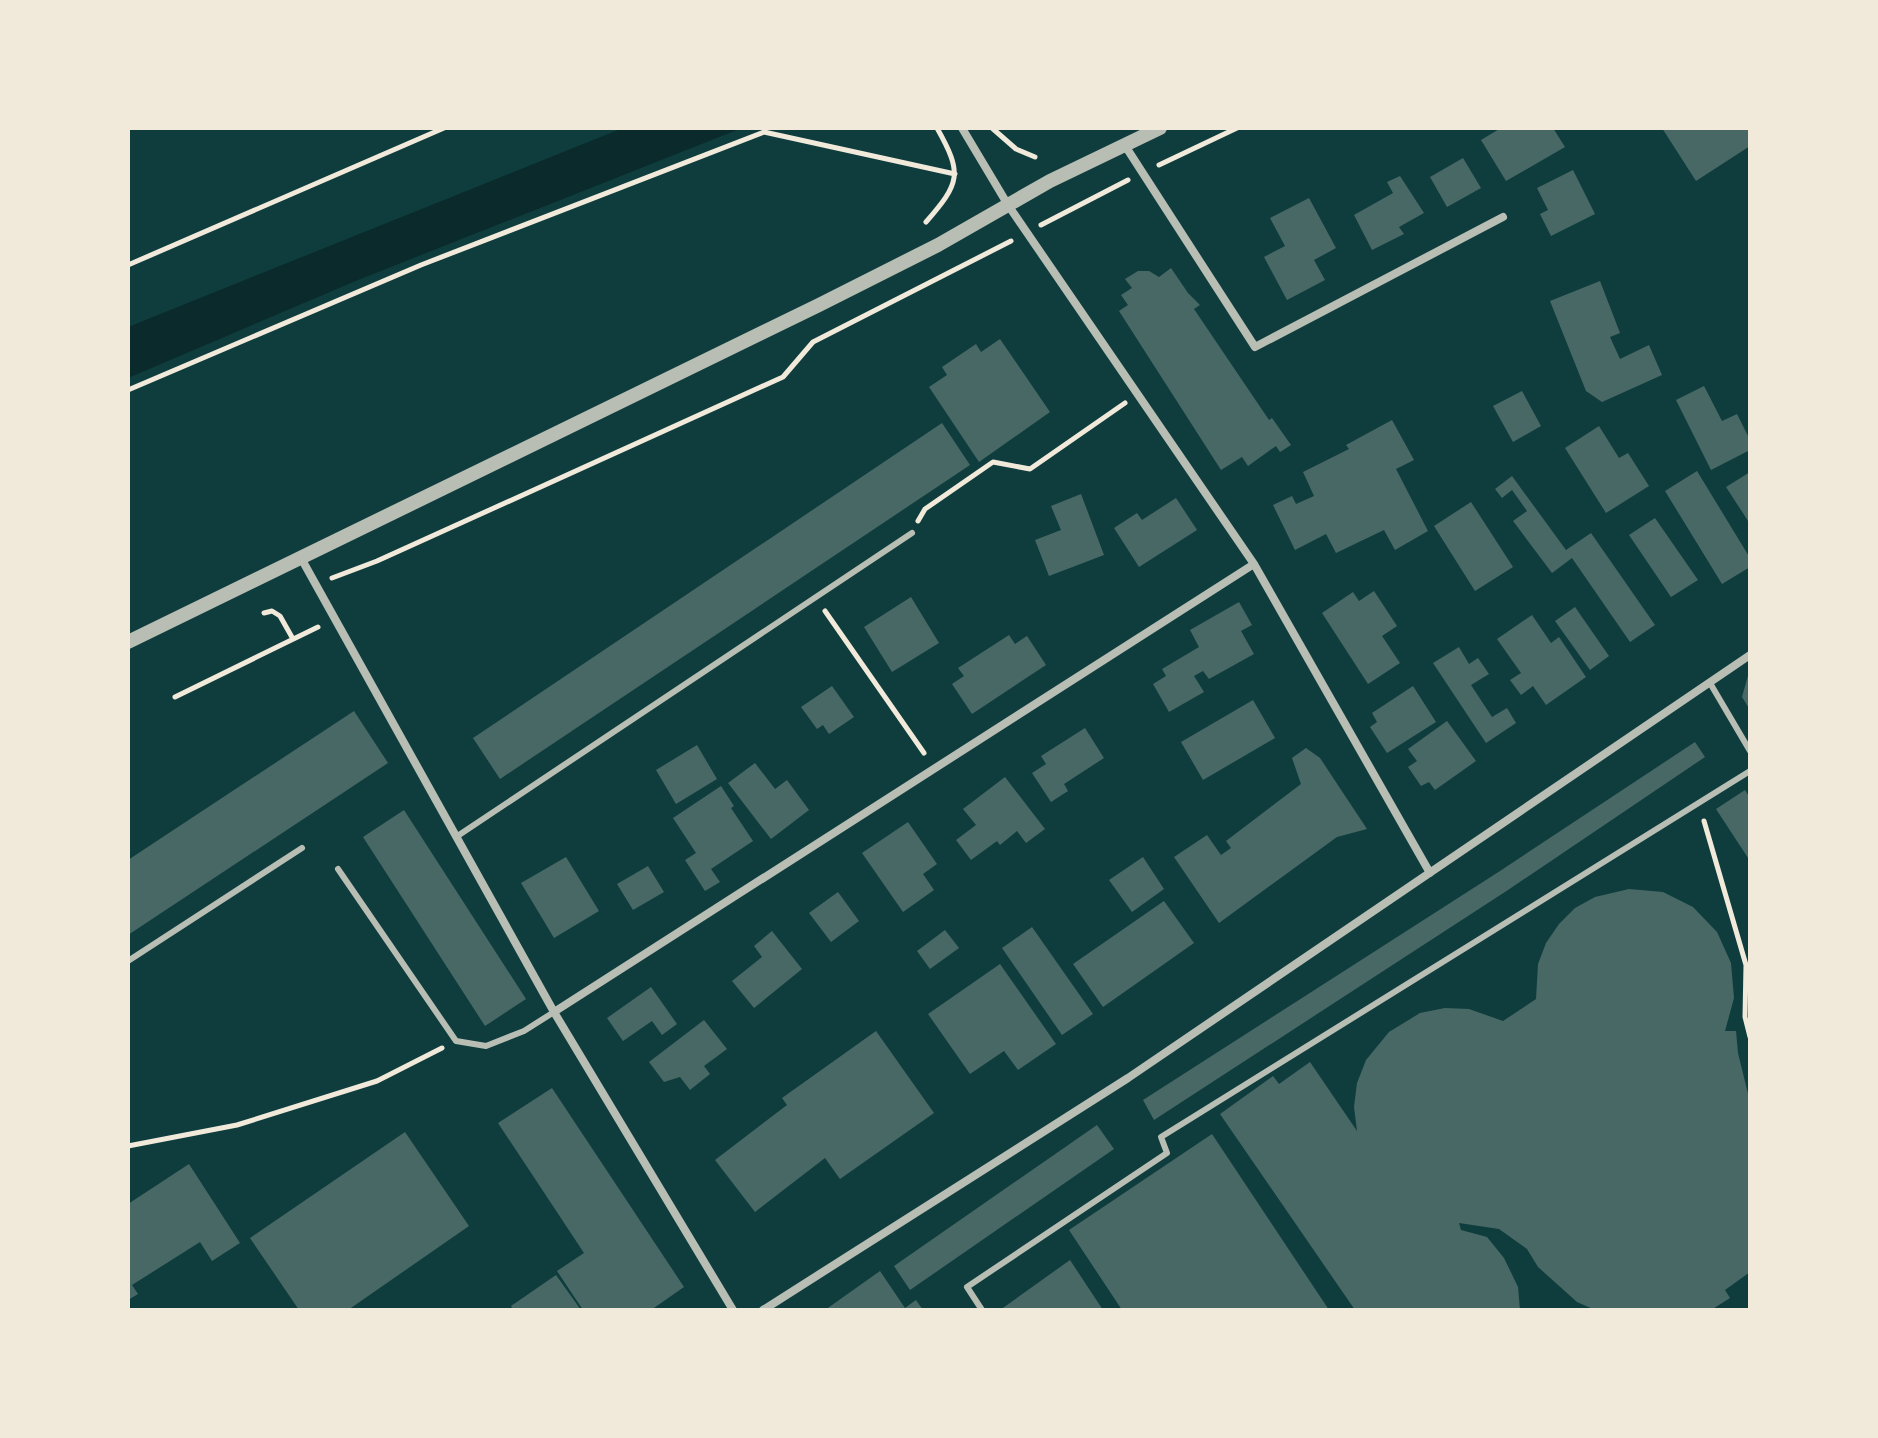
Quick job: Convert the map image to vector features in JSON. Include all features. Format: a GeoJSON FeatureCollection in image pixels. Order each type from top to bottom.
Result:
{"type":"FeatureCollection","features":[{"type":"Feature","properties":{"kind":"street"},"geometry":{"type":"LineString","coordinates":[[962,128],[1026,232],[1254,564],[1430,873]]}},
{"type":"Feature","properties":{"kind":"street"},"geometry":{"type":"LineString","coordinates":[[128,642],[819,305],[938,245],[1050,181],[1160,128]]}},
{"type":"Feature","properties":{"kind":"street"},"geometry":{"type":"LineString","coordinates":[[1124,144],[1255,347],[1503,217]]}},
{"type":"Feature","properties":{"kind":"street"},"geometry":{"type":"LineString","coordinates":[[301,558],[554,1012],[733,1310]]}},
{"type":"Feature","properties":{"kind":"street"},"geometry":{"type":"LineString","coordinates":[[554,1012],[1254,564]]}},
{"type":"Feature","properties":{"kind":"street"},"geometry":{"type":"LineString","coordinates":[[763,1310],[1128,1078],[1750,655]]}},
{"type":"Feature","properties":{"kind":"lane"},"geometry":{"type":"LineString","coordinates":[[456,837],[912,533]]}},
{"type":"Feature","properties":{"kind":"lane"},"geometry":{"type":"LineString","coordinates":[[1710,683],[1750,751]]}},
{"type":"Feature","properties":{"kind":"lane"},"geometry":{"type":"LineString","coordinates":[[982,1310],[967,1287],[1167,1153],[1161,1137],[1750,771]]}},
{"type":"Feature","properties":{"kind":"lane"},"geometry":{"type":"LineString","coordinates":[[128,961],[302,848]]}},
{"type":"Feature","properties":{"kind":"lane"},"geometry":{"type":"LineString","coordinates":[[338,869],[456,1041],[486,1046],[524,1031],[554,1012]]}},
{"type":"Feature","properties":{"kind":"path"},"geometry":{"type":"LineString","coordinates":[[128,265],[444,128]]}},
{"type":"Feature","properties":{"kind":"path"},"geometry":{"type":"LineString","coordinates":[[926,222],[950,192],[955,174],[952,154],[937,128]]}},
{"type":"Feature","properties":{"kind":"path"},"geometry":{"type":"LineString","coordinates":[[992,128],[1016,149],[1035,157]]}},
{"type":"Feature","properties":{"kind":"path"},"geometry":{"type":"LineString","coordinates":[[315,584],[377,561],[783,377],[813,342],[1237,128]]}},
{"type":"Feature","properties":{"kind":"path"},"geometry":{"type":"LineString","coordinates":[[128,390],[421,265],[764,132],[955,174]]}},
{"type":"Feature","properties":{"kind":"path"},"geometry":{"type":"LineString","coordinates":[[912,533],[925,509],[993,462],[1030,469],[1137,394]]}},
{"type":"Feature","properties":{"kind":"path"},"geometry":{"type":"LineString","coordinates":[[816,598],[934,767]]}},
{"type":"Feature","properties":{"kind":"path"},"geometry":{"type":"LineString","coordinates":[[264,613],[272,611],[280,616],[293,639]]}},
{"type":"Feature","properties":{"kind":"path"},"geometry":{"type":"LineString","coordinates":[[175,697],[334,619]]}},
{"type":"Feature","properties":{"kind":"path"},"geometry":{"type":"LineString","coordinates":[[1699,802],[1746,965],[1745,1017],[1750,1037]]}},
{"type":"Feature","properties":{"kind":"path"},"geometry":{"type":"LineString","coordinates":[[128,1146],[237,1125],[377,1081],[456,1041]]}},
{"type":"Feature","properties":{"kind":"water"},"geometry":{"type":"Polygon","coordinates":[[[623,128],[742,128],[358,280],[128,378],[128,327],[623,128]]]}},
{"type":"Feature","properties":{"kind":"building"},"geometry":{"type":"Polygon","coordinates":[[[1501,128],[1553,128],[1565,147],[1506,181],[1481,140],[1501,128]]]}},
{"type":"Feature","properties":{"kind":"building"},"geometry":{"type":"Polygon","coordinates":[[[1662,128],[1750,128],[1750,146],[1696,181],[1662,128]]]}},
{"type":"Feature","properties":{"kind":"building"},"geometry":{"type":"Polygon","coordinates":[[[1463,158],[1481,188],[1447,207],[1430,177],[1463,158]]]}},
{"type":"Feature","properties":{"kind":"building"},"geometry":{"type":"Polygon","coordinates":[[[1573,170],[1595,214],[1551,236],[1540,214],[1548,210],[1537,188],[1573,170]]]}},
{"type":"Feature","properties":{"kind":"building"},"geometry":{"type":"Polygon","coordinates":[[[1400,176],[1424,213],[1399,227],[1404,234],[1372,250],[1354,215],[1393,193],[1387,182],[1400,176]]]}},
{"type":"Feature","properties":{"kind":"building"},"geometry":{"type":"Polygon","coordinates":[[[1309,198],[1336,248],[1314,260],[1325,280],[1287,300],[1264,257],[1285,246],[1270,218],[1309,198]]]}},
{"type":"Feature","properties":{"kind":"building"},"geometry":{"type":"Polygon","coordinates":[[[1171,268],[1200,305],[1194,309],[1269,420],[1272,418],[1291,445],[1280,452],[1276,446],[1248,466],[1242,457],[1221,470],[1119,311],[1128,305],[1121,295],[1132,288],[1125,279],[1138,271],[1149,271],[1159,277],[1171,268]]]}},
{"type":"Feature","properties":{"kind":"building"},"geometry":{"type":"Polygon","coordinates":[[[1600,281],[1620,333],[1610,337],[1620,359],[1649,345],[1662,375],[1602,402],[1586,391],[1550,301],[1600,281]]]}},
{"type":"Feature","properties":{"kind":"building"},"geometry":{"type":"Polygon","coordinates":[[[1000,339],[1050,412],[979,462],[929,387],[947,375],[942,367],[976,344],[981,352],[1000,339]]]}},
{"type":"Feature","properties":{"kind":"building"},"geometry":{"type":"Polygon","coordinates":[[[1704,386],[1722,421],[1737,414],[1750,440],[1750,450],[1711,470],[1676,400],[1704,386]]]}},
{"type":"Feature","properties":{"kind":"building"},"geometry":{"type":"Polygon","coordinates":[[[1522,391],[1541,426],[1513,442],[1493,406],[1522,391]]]}},
{"type":"Feature","properties":{"kind":"building"},"geometry":{"type":"Polygon","coordinates":[[[1392,420],[1414,460],[1396,469],[1428,531],[1395,550],[1384,530],[1336,553],[1326,534],[1295,550],[1273,505],[1292,496],[1296,504],[1314,496],[1303,472],[1349,449],[1346,445],[1392,420]]]}},
{"type":"Feature","properties":{"kind":"building"},"geometry":{"type":"Polygon","coordinates":[[[942,423],[970,465],[500,779],[473,738],[942,423]]]}},
{"type":"Feature","properties":{"kind":"building"},"geometry":{"type":"Polygon","coordinates":[[[1599,426],[1619,458],[1628,453],[1649,486],[1606,513],[1565,448],[1599,426]]]}},
{"type":"Feature","properties":{"kind":"building"},"geometry":{"type":"Polygon","coordinates":[[[1697,471],[1750,558],[1750,567],[1722,584],[1665,491],[1697,471]]]}},
{"type":"Feature","properties":{"kind":"building"},"geometry":{"type":"Polygon","coordinates":[[[1750,472],[1750,524],[1726,487],[1750,472]]]}},
{"type":"Feature","properties":{"kind":"building"},"geometry":{"type":"Polygon","coordinates":[[[1512,476],[1566,550],[1591,533],[1655,625],[1630,642],[1572,558],[1552,573],[1513,521],[1527,511],[1512,490],[1502,498],[1495,489],[1512,476]]]}},
{"type":"Feature","properties":{"kind":"building"},"geometry":{"type":"Polygon","coordinates":[[[1081,494],[1104,555],[1049,576],[1035,540],[1061,530],[1051,506],[1081,494]]]}},
{"type":"Feature","properties":{"kind":"building"},"geometry":{"type":"Polygon","coordinates":[[[1176,498],[1197,530],[1139,567],[1114,528],[1137,513],[1142,520],[1176,498]]]}},
{"type":"Feature","properties":{"kind":"building"},"geometry":{"type":"Polygon","coordinates":[[[1471,502],[1513,567],[1475,591],[1434,526],[1471,502]]]}},
{"type":"Feature","properties":{"kind":"building"},"geometry":{"type":"Polygon","coordinates":[[[1655,518],[1698,580],[1671,597],[1629,535],[1655,518]]]}},
{"type":"Feature","properties":{"kind":"building"},"geometry":{"type":"Polygon","coordinates":[[[1374,591],[1397,626],[1382,636],[1400,663],[1368,684],[1322,613],[1353,592],[1359,601],[1374,591]]]}},
{"type":"Feature","properties":{"kind":"building"},"geometry":{"type":"Polygon","coordinates":[[[911,597],[939,643],[892,672],[864,627],[911,597]]]}},
{"type":"Feature","properties":{"kind":"building"},"geometry":{"type":"Polygon","coordinates":[[[1239,602],[1252,625],[1241,631],[1254,654],[1209,679],[1203,671],[1194,676],[1204,692],[1169,712],[1153,684],[1166,676],[1162,669],[1199,647],[1190,630],[1239,602]]]}},
{"type":"Feature","properties":{"kind":"building"},"geometry":{"type":"Polygon","coordinates":[[[1575,607],[1609,656],[1590,670],[1555,621],[1575,607]]]}},
{"type":"Feature","properties":{"kind":"building"},"geometry":{"type":"Polygon","coordinates":[[[1532,615],[1551,643],[1559,637],[1586,677],[1546,705],[1533,686],[1521,695],[1510,680],[1521,673],[1497,639],[1532,615]]]}},
{"type":"Feature","properties":{"kind":"building"},"geometry":{"type":"Polygon","coordinates":[[[1009,635],[1015,644],[1027,636],[1046,665],[972,714],[952,684],[964,676],[958,668],[1009,635]]]}},
{"type":"Feature","properties":{"kind":"building"},"geometry":{"type":"Polygon","coordinates":[[[1459,647],[1469,664],[1478,658],[1489,674],[1471,685],[1492,717],[1507,708],[1516,723],[1486,743],[1433,663],[1459,647]]]}},
{"type":"Feature","properties":{"kind":"building"},"geometry":{"type":"Polygon","coordinates":[[[1750,672],[1750,710],[1742,697],[1750,672]]]}},
{"type":"Feature","properties":{"kind":"building"},"geometry":{"type":"Polygon","coordinates":[[[832,686],[854,717],[829,734],[823,725],[817,729],[801,707],[832,686]]]}},
{"type":"Feature","properties":{"kind":"building"},"geometry":{"type":"Polygon","coordinates":[[[1413,686],[1436,722],[1387,753],[1370,727],[1377,722],[1372,713],[1413,686]]]}},
{"type":"Feature","properties":{"kind":"building"},"geometry":{"type":"Polygon","coordinates":[[[1253,700],[1275,738],[1203,780],[1181,742],[1253,700]]]}},
{"type":"Feature","properties":{"kind":"building"},"geometry":{"type":"Polygon","coordinates":[[[354,711],[388,763],[128,935],[128,860],[354,711]]]}},
{"type":"Feature","properties":{"kind":"building"},"geometry":{"type":"Polygon","coordinates":[[[1447,721],[1476,761],[1435,790],[1429,782],[1421,786],[1408,767],[1417,761],[1408,749],[1447,721]]]}},
{"type":"Feature","properties":{"kind":"building"},"geometry":{"type":"Polygon","coordinates":[[[1085,728],[1104,758],[1064,784],[1068,791],[1051,802],[1032,773],[1046,764],[1041,756],[1085,728]]]}},
{"type":"Feature","properties":{"kind":"building"},"geometry":{"type":"Polygon","coordinates":[[[1695,742],[1705,757],[1508,890],[1154,1120],[1143,1100],[1695,742]]]}},
{"type":"Feature","properties":{"kind":"building"},"geometry":{"type":"Polygon","coordinates":[[[697,745],[717,779],[676,804],[656,770],[697,745]]]}},
{"type":"Feature","properties":{"kind":"building"},"geometry":{"type":"Polygon","coordinates":[[[1306,748],[1320,758],[1367,829],[1337,837],[1219,923],[1174,857],[1207,835],[1221,855],[1231,848],[1226,841],[1301,784],[1292,758],[1306,748]]]}},
{"type":"Feature","properties":{"kind":"building"},"geometry":{"type":"Polygon","coordinates":[[[755,763],[775,789],[787,780],[809,810],[771,839],[728,783],[755,763]]]}},
{"type":"Feature","properties":{"kind":"building"},"geometry":{"type":"Polygon","coordinates":[[[1005,777],[1045,829],[1026,843],[1017,831],[1000,845],[997,841],[971,860],[956,840],[976,825],[963,809],[1005,777]]]}},
{"type":"Feature","properties":{"kind":"building"},"geometry":{"type":"Polygon","coordinates":[[[721,786],[734,806],[731,808],[753,841],[711,869],[720,882],[705,891],[685,860],[696,853],[673,818],[721,786]]]}},
{"type":"Feature","properties":{"kind":"building"},"geometry":{"type":"Polygon","coordinates":[[[1745,790],[1750,798],[1750,861],[1716,809],[1745,790]]]}},
{"type":"Feature","properties":{"kind":"building"},"geometry":{"type":"Polygon","coordinates":[[[404,810],[526,999],[485,1026],[363,837],[404,810]]]}},
{"type":"Feature","properties":{"kind":"building"},"geometry":{"type":"Polygon","coordinates":[[[908,822],[937,864],[923,874],[934,890],[903,912],[862,853],[908,822]]]}},
{"type":"Feature","properties":{"kind":"building"},"geometry":{"type":"Polygon","coordinates":[[[566,857],[599,911],[554,938],[521,883],[566,857]]]}},
{"type":"Feature","properties":{"kind":"building"},"geometry":{"type":"Polygon","coordinates":[[[1143,857],[1164,889],[1132,912],[1109,880],[1143,857]]]}},
{"type":"Feature","properties":{"kind":"building"},"geometry":{"type":"Polygon","coordinates":[[[648,866],[664,892],[633,910],[617,884],[648,866]]]}},
{"type":"Feature","properties":{"kind":"building"},"geometry":{"type":"Polygon","coordinates":[[[1629,889],[1663,892],[1693,907],[1717,932],[1731,963],[1734,998],[1725,1031],[1736,1031],[1750,1102],[1750,1272],[1725,1290],[1730,1298],[1711,1310],[1595,1310],[1577,1302],[1538,1267],[1527,1249],[1499,1229],[1459,1223],[1461,1230],[1487,1237],[1504,1258],[1518,1287],[1520,1310],[1355,1310],[1220,1114],[1273,1076],[1279,1084],[1310,1062],[1357,1131],[1354,1107],[1357,1083],[1366,1060],[1389,1032],[1420,1013],[1445,1008],[1469,1009],[1503,1021],[1536,999],[1538,964],[1546,943],[1559,924],[1575,908],[1595,897],[1629,889]]]}},
{"type":"Feature","properties":{"kind":"building"},"geometry":{"type":"Polygon","coordinates":[[[838,892],[859,921],[831,942],[809,913],[838,892]]]}},
{"type":"Feature","properties":{"kind":"building"},"geometry":{"type":"Polygon","coordinates":[[[1164,901],[1194,943],[1103,1007],[1073,964],[1164,901]]]}},
{"type":"Feature","properties":{"kind":"building"},"geometry":{"type":"Polygon","coordinates":[[[1032,927],[1093,1014],[1062,1035],[1002,948],[1032,927]]]}},
{"type":"Feature","properties":{"kind":"building"},"geometry":{"type":"Polygon","coordinates":[[[945,930],[959,948],[930,969],[917,951],[945,930]]]}},
{"type":"Feature","properties":{"kind":"building"},"geometry":{"type":"Polygon","coordinates":[[[772,931],[802,969],[754,1008],[732,981],[762,957],[754,946],[772,931]]]}},
{"type":"Feature","properties":{"kind":"building"},"geometry":{"type":"Polygon","coordinates":[[[1000,964],[1056,1044],[1018,1070],[1004,1051],[970,1074],[928,1014],[1000,964]]]}},
{"type":"Feature","properties":{"kind":"building"},"geometry":{"type":"Polygon","coordinates":[[[651,987],[677,1024],[662,1035],[652,1021],[623,1041],[607,1018],[651,987]]]}},
{"type":"Feature","properties":{"kind":"building"},"geometry":{"type":"Polygon","coordinates":[[[704,1020],[727,1049],[704,1066],[710,1074],[690,1090],[680,1077],[664,1082],[649,1062],[704,1020]]]}},
{"type":"Feature","properties":{"kind":"building"},"geometry":{"type":"Polygon","coordinates":[[[876,1031],[934,1113],[840,1179],[825,1158],[755,1212],[715,1160],[787,1105],[782,1098],[876,1031]]]}},
{"type":"Feature","properties":{"kind":"building"},"geometry":{"type":"Polygon","coordinates":[[[552,1088],[684,1287],[651,1310],[583,1310],[557,1271],[584,1253],[498,1123],[552,1088]]]}},
{"type":"Feature","properties":{"kind":"building"},"geometry":{"type":"Polygon","coordinates":[[[1097,1125],[1114,1149],[910,1290],[894,1266],[1097,1125]]]}},
{"type":"Feature","properties":{"kind":"building"},"geometry":{"type":"Polygon","coordinates":[[[405,1132],[469,1226],[348,1310],[299,1310],[250,1238],[405,1132]]]}},
{"type":"Feature","properties":{"kind":"building"},"geometry":{"type":"Polygon","coordinates":[[[1212,1134],[1329,1310],[1122,1310],[1069,1230],[1212,1134]]]}},
{"type":"Feature","properties":{"kind":"building"},"geometry":{"type":"Polygon","coordinates":[[[189,1164],[240,1243],[212,1261],[200,1242],[132,1285],[138,1294],[128,1300],[128,1204],[189,1164]]]}},
{"type":"Feature","properties":{"kind":"building"},"geometry":{"type":"Polygon","coordinates":[[[1070,1260],[1103,1310],[1000,1310],[1070,1260]]]}},
{"type":"Feature","properties":{"kind":"building"},"geometry":{"type":"Polygon","coordinates":[[[880,1271],[905,1308],[916,1300],[923,1310],[825,1310],[880,1271]]]}},
{"type":"Feature","properties":{"kind":"building"},"geometry":{"type":"Polygon","coordinates":[[[556,1275],[581,1310],[513,1310],[511,1306],[556,1275]]]}}]}
